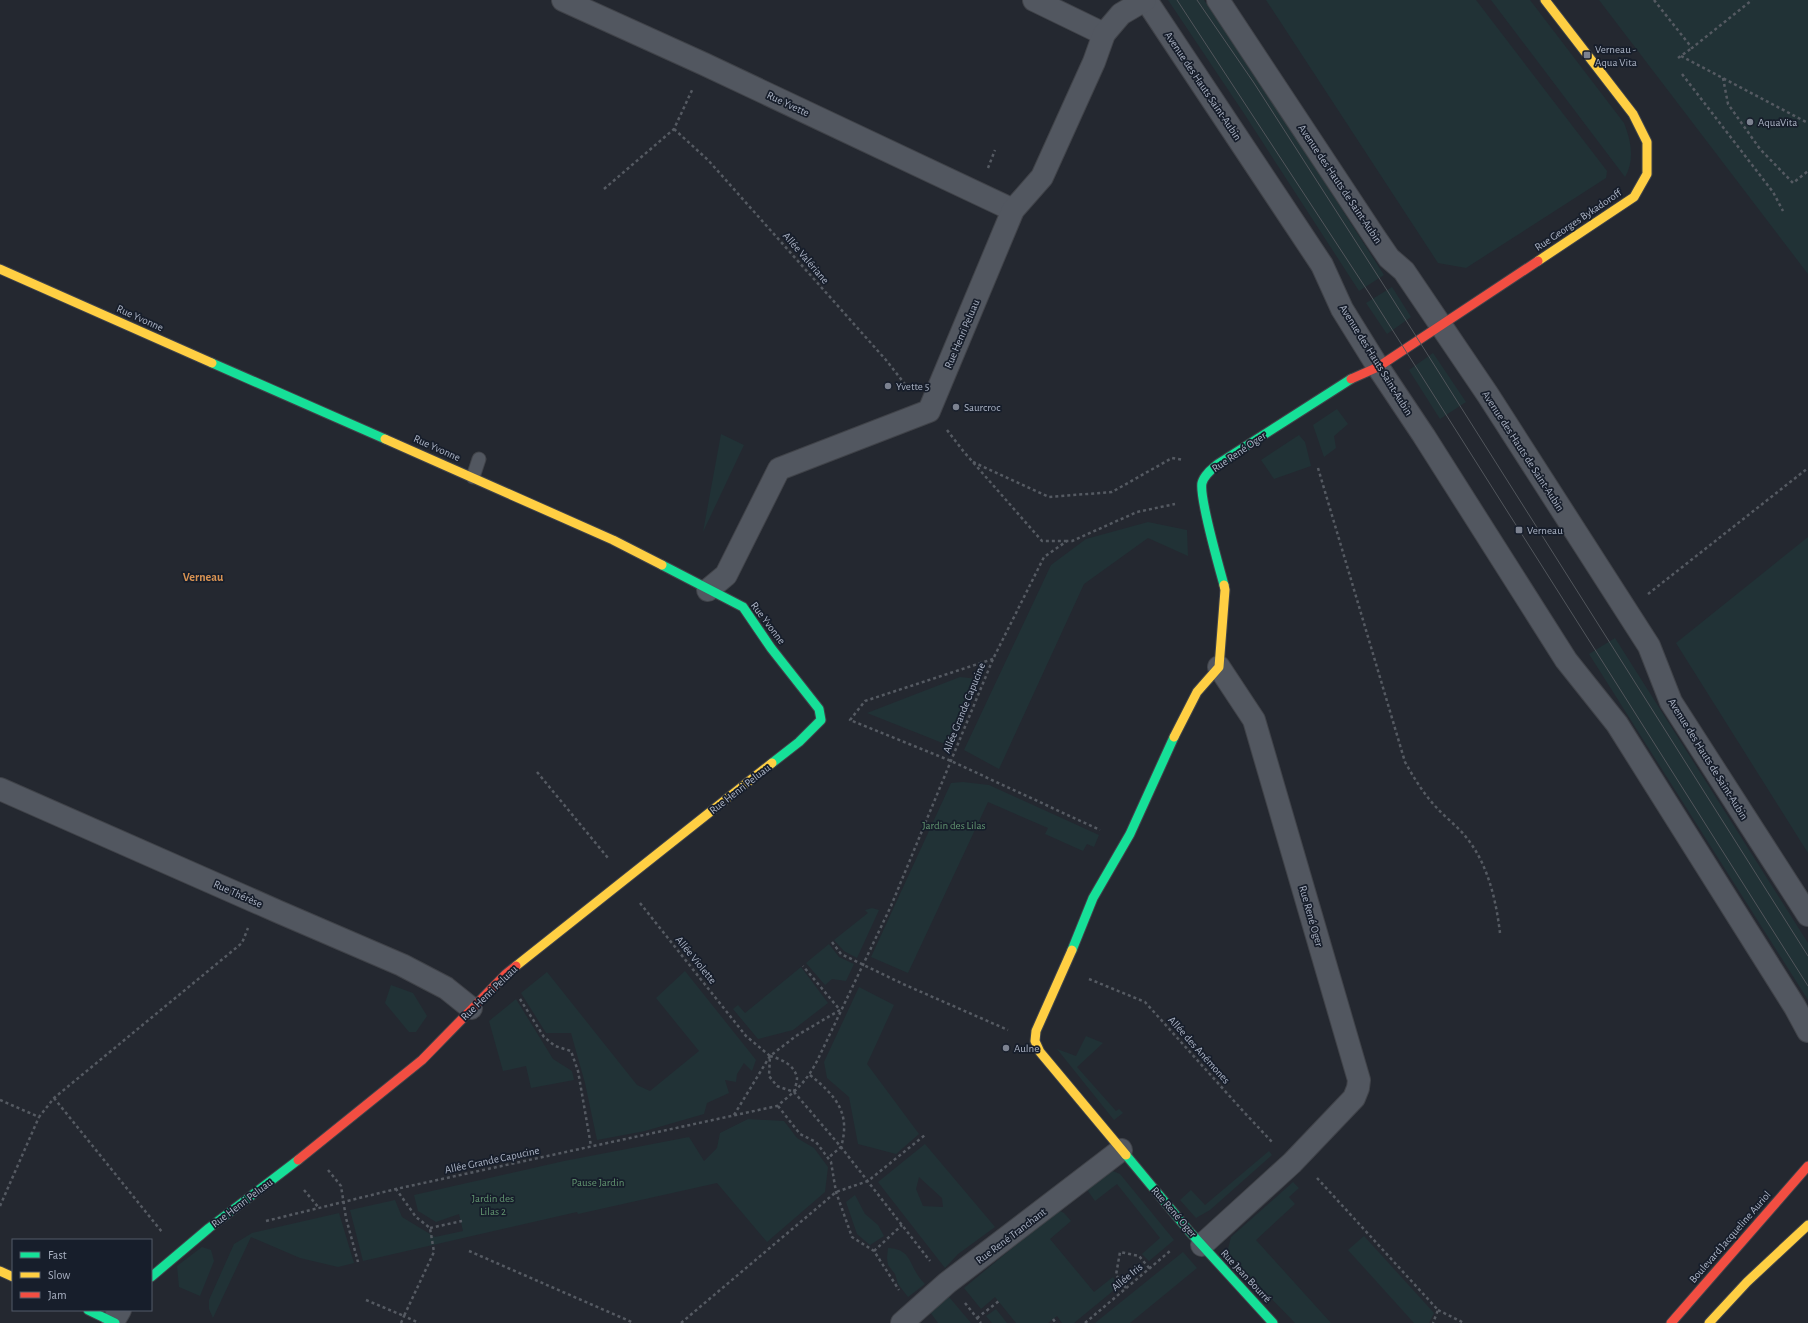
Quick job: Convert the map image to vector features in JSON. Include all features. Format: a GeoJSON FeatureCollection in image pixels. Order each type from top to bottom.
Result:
{"type":"FeatureCollection","features":[{"type":"Feature","properties":{"kind":"street","name":"Rue Yvette"},"geometry":{"type":"LineString","coordinates":[[563,0],[704,64],[1013,210]]}},
{"type":"Feature","properties":{"kind":"street"},"geometry":{"type":"LineString","coordinates":[[1034,0],[1104,34]]}},
{"type":"Feature","properties":{"kind":"street","name":"Rue Henri Peluau"},"geometry":{"type":"LineString","coordinates":[[708,590],[726,575],[779,469],[929,411],[1013,210],[1042,177],[1094,62],[1104,34],[1121,14],[1145,0]]}},
{"type":"Feature","properties":{"kind":"street","name":"Avenue des Hauts Saint-Aubin"},"geometry":{"type":"LineString","coordinates":[[1145,0],[1322,265],[1342,309],[1378,367],[1424,436],[1566,660],[1617,724],[1795,1007],[1808,1031]]}},
{"type":"Feature","properties":{"kind":"street","name":"Avenue des Hauts de Saint-Aubin"},"geometry":{"type":"LineString","coordinates":[[1218,0],[1376,239],[1389,258],[1404,271],[1488,395],[1649,646],[1671,702],[1808,914]]}},
{"type":"Feature","properties":{"kind":"street","name":"Rue Georges Bykadoroff"},"geometry":{"type":"LineString","coordinates":[[1378,367],[1634,197],[1647,174],[1648,142],[1633,114],[1545,0]]}},
{"type":"Feature","properties":{"kind":"street","name":"Rue Yvonne"},"geometry":{"type":"LineString","coordinates":[[0,269],[613,540],[742,608],[819,709]]}},
{"type":"Feature","properties":{"kind":"street","name":"Rue René Oger"},"geometry":{"type":"LineString","coordinates":[[1219,667],[1254,720],[1359,1080],[1354,1098],[1292,1163],[1202,1245],[1040,1052],[1035,1041],[1036,1031],[1056,988],[1093,898],[1130,834],[1171,744],[1197,692],[1219,667],[1225,590],[1203,499],[1202,483],[1207,474],[1218,464],[1348,380],[1378,367]]}},
{"type":"Feature","properties":{"kind":"street","name":"Rue Henri Peluau"},"geometry":{"type":"LineString","coordinates":[[152,1276],[209,1228],[311,1150],[422,1060],[471,1008],[506,974],[799,742],[821,720],[819,709]]}},
{"type":"Feature","properties":{"kind":"street","name":"Rue Thérèse"},"geometry":{"type":"LineString","coordinates":[[0,789],[402,965],[446,988],[471,1008]]}},
{"type":"Feature","properties":{"kind":"street","name":"Rue René Tranchant"},"geometry":{"type":"LineString","coordinates":[[908,1319],[948,1283],[1121,1150]]}},
{"type":"Feature","properties":{"kind":"street","name":"Boulevard Jacqueline Auriol"},"geometry":{"type":"LineString","coordinates":[[1670,1323],[1808,1166]]}},
{"type":"Feature","properties":{"kind":"street"},"geometry":{"type":"LineString","coordinates":[[1709,1323],[1747,1282],[1808,1225]]}},
{"type":"Feature","properties":{"kind":"street","name":"Rue Jean Bourré"},"geometry":{"type":"LineString","coordinates":[[1202,1245],[1274,1323]]}},
{"type":"Feature","properties":{"kind":"street"},"geometry":{"type":"LineString","coordinates":[[0,1271],[12,1277]]}},
{"type":"Feature","properties":{"kind":"street"},"geometry":{"type":"LineString","coordinates":[[92,1311],[116,1318]]}},
{"type":"Feature","properties":{"kind":"lane"},"geometry":{"type":"LineString","coordinates":[[472,477],[479,459]]}},
{"type":"Feature","properties":{"kind":"path"},"geometry":{"type":"LineString","coordinates":[[1654,0],[1692,48]]}},
{"type":"Feature","properties":{"kind":"path"},"geometry":{"type":"LineString","coordinates":[[1752,0],[1680,57],[1808,123]]}},
{"type":"Feature","properties":{"kind":"path"},"geometry":{"type":"LineString","coordinates":[[1682,74],[1773,192],[1783,211]]}},
{"type":"Feature","properties":{"kind":"path"},"geometry":{"type":"LineString","coordinates":[[1723,78],[1728,104],[1760,149],[1793,183],[1808,171]]}},
{"type":"Feature","properties":{"kind":"path"},"geometry":{"type":"LineString","coordinates":[[604,189],[674,129],[693,88]]}},
{"type":"Feature","properties":{"kind":"path","name":"Allée Valériane"},"geometry":{"type":"LineString","coordinates":[[674,129],[708,160],[886,360],[910,391]]}},
{"type":"Feature","properties":{"kind":"path"},"geometry":{"type":"LineString","coordinates":[[987,169],[995,150]]}},
{"type":"Feature","properties":{"kind":"path"},"geometry":{"type":"LineString","coordinates":[[944,426],[973,462],[1042,541],[1067,541]]}},
{"type":"Feature","properties":{"kind":"path"},"geometry":{"type":"LineString","coordinates":[[973,462],[1049,497],[1112,492],[1172,458],[1186,460]]}},
{"type":"Feature","properties":{"kind":"path"},"geometry":{"type":"LineString","coordinates":[[1318,468],[1405,762],[1423,793],[1466,837],[1480,859],[1491,884],[1497,909],[1500,934]]}},
{"type":"Feature","properties":{"kind":"path"},"geometry":{"type":"LineString","coordinates":[[1647,595],[1808,468]]}},
{"type":"Feature","properties":{"kind":"path","name":"Allée Grande Capucine"},"geometry":{"type":"LineString","coordinates":[[261,1222],[396,1189],[778,1106],[810,1075],[891,906],[993,658],[1044,558],[1067,541],[1072,541],[1137,512],[1180,503]]}},
{"type":"Feature","properties":{"kind":"path"},"geometry":{"type":"LineString","coordinates":[[993,658],[865,702],[850,720],[951,761],[1107,833]]}},
{"type":"Feature","properties":{"kind":"path"},"geometry":{"type":"LineString","coordinates":[[537,772],[611,863]]}},
{"type":"Feature","properties":{"kind":"path","name":"Allée Violette"},"geometry":{"type":"LineString","coordinates":[[637,899],[746,1036],[770,1056],[784,1060],[791,1067],[797,1078],[794,1092]]}},
{"type":"Feature","properties":{"kind":"path"},"geometry":{"type":"LineString","coordinates":[[0,1206],[39,1117],[54,1098],[242,943],[250,922]]}},
{"type":"Feature","properties":{"kind":"path"},"geometry":{"type":"LineString","coordinates":[[832,942],[841,954],[1010,1031]]}},
{"type":"Feature","properties":{"kind":"path"},"geometry":{"type":"LineString","coordinates":[[734,1115],[770,1056],[796,1036],[840,1010],[803,966]]}},
{"type":"Feature","properties":{"kind":"path","name":"Allée des Anémones"},"geometry":{"type":"LineString","coordinates":[[1086,977],[1145,1002],[1276,1146]]}},
{"type":"Feature","properties":{"kind":"path"},"geometry":{"type":"LineString","coordinates":[[516,993],[544,1037],[555,1046],[571,1051],[578,1071],[591,1146]]}},
{"type":"Feature","properties":{"kind":"path"},"geometry":{"type":"LineString","coordinates":[[770,1056],[769,1076],[776,1086],[794,1092],[868,1181],[981,1323]]}},
{"type":"Feature","properties":{"kind":"path"},"geometry":{"type":"LineString","coordinates":[[810,1075],[836,1100],[842,1112],[845,1125],[841,1148],[828,1158]]}},
{"type":"Feature","properties":{"kind":"path"},"geometry":{"type":"LineString","coordinates":[[54,1098],[166,1237]]}},
{"type":"Feature","properties":{"kind":"path"},"geometry":{"type":"LineString","coordinates":[[0,1100],[39,1117]]}},
{"type":"Feature","properties":{"kind":"path"},"geometry":{"type":"LineString","coordinates":[[778,1106],[800,1134],[816,1142],[831,1162],[836,1192],[852,1237],[874,1251],[908,1319]]}},
{"type":"Feature","properties":{"kind":"path"},"geometry":{"type":"LineString","coordinates":[[681,1323],[836,1192],[868,1181],[925,1135]]}},
{"type":"Feature","properties":{"kind":"path"},"geometry":{"type":"LineString","coordinates":[[311,1150],[342,1186],[343,1202],[358,1262]]}},
{"type":"Feature","properties":{"kind":"path"},"geometry":{"type":"LineString","coordinates":[[1315,1176],[1438,1310],[1464,1323]]}},
{"type":"Feature","properties":{"kind":"path"},"geometry":{"type":"LineString","coordinates":[[396,1189],[416,1217],[430,1228],[434,1252],[401,1323]]}},
{"type":"Feature","properties":{"kind":"path"},"geometry":{"type":"LineString","coordinates":[[430,1228],[462,1221]]}},
{"type":"Feature","properties":{"kind":"path"},"geometry":{"type":"LineString","coordinates":[[874,1251],[902,1225]]}},
{"type":"Feature","properties":{"kind":"path","name":"Allée Iris"},"geometry":{"type":"LineString","coordinates":[[1085,1323],[1172,1250]]}},
{"type":"Feature","properties":{"kind":"path"},"geometry":{"type":"LineString","coordinates":[[469,1251],[634,1323]]}},
{"type":"Feature","properties":{"kind":"path"},"geometry":{"type":"LineString","coordinates":[[1126,1288],[1116,1275],[1120,1252],[1139,1256],[1150,1269]]}},
{"type":"Feature","properties":{"kind":"path"},"geometry":{"type":"LineString","coordinates":[[366,1300],[419,1323]]}},
{"type":"Feature","properties":{"kind":"path"},"geometry":{"type":"LineString","coordinates":[[977,1318],[998,1301]]}},
{"type":"Feature","properties":{"kind":"path"},"geometry":{"type":"LineString","coordinates":[[1433,1323],[1438,1310]]}},
{"type":"Feature","properties":{"kind":"path"},"geometry":{"type":"LineString","coordinates":[[1053,1319],[1056,1323]]}},
{"type":"Feature","properties":{"kind":"green space"},"geometry":{"type":"Polygon","coordinates":[[[1168,0],[1204,0],[1272,100],[1384,275],[1359,291],[1243,112],[1168,0]]]}},
{"type":"Feature","properties":{"kind":"green space"},"geometry":{"type":"Polygon","coordinates":[[[1266,0],[1476,0],[1607,171],[1606,178],[1466,268],[1438,263],[1266,0]]]}},
{"type":"Feature","properties":{"kind":"green space"},"geometry":{"type":"Polygon","coordinates":[[[1491,0],[1530,0],[1624,123],[1629,137],[1631,150],[1630,164],[1625,177],[1491,0]]]}},
{"type":"Feature","properties":{"kind":"green space","name":"AquaVita"},"geometry":{"type":"Polygon","coordinates":[[[1599,0],[1808,0],[1808,274],[1599,0]]]}},
{"type":"Feature","properties":{"kind":"green space"},"geometry":{"type":"Polygon","coordinates":[[[1392,287],[1411,317],[1387,334],[1366,303],[1392,287]]]}},
{"type":"Feature","properties":{"kind":"green space"},"geometry":{"type":"Polygon","coordinates":[[[1433,353],[1466,402],[1440,419],[1409,370],[1433,353]]]}},
{"type":"Feature","properties":{"kind":"green space"},"geometry":{"type":"Polygon","coordinates":[[[1337,409],[1348,424],[1334,436],[1336,448],[1324,457],[1313,425],[1337,409]]]}},
{"type":"Feature","properties":{"kind":"green space"},"geometry":{"type":"Polygon","coordinates":[[[721,434],[744,445],[703,532],[721,434]]]}},
{"type":"Feature","properties":{"kind":"green space"},"geometry":{"type":"Polygon","coordinates":[[[1299,435],[1305,442],[1311,466],[1274,479],[1261,460],[1299,435]]]}},
{"type":"Feature","properties":{"kind":"green space"},"geometry":{"type":"Polygon","coordinates":[[[1148,522],[1187,530],[1188,556],[1148,538],[1084,584],[999,769],[964,750],[1051,565],[1086,539],[1148,522]]]}},
{"type":"Feature","properties":{"kind":"green space"},"geometry":{"type":"Polygon","coordinates":[[[1808,537],[1808,853],[1676,643],[1808,537]]]}},
{"type":"Feature","properties":{"kind":"green space"},"geometry":{"type":"Polygon","coordinates":[[[1615,638],[1808,943],[1808,1000],[1589,654],[1615,638]]]}},
{"type":"Feature","properties":{"kind":"green space"},"geometry":{"type":"Polygon","coordinates":[[[960,677],[978,679],[950,746],[867,713],[960,677]]]}},
{"type":"Feature","properties":{"kind":"green space","name":"Jardin des Lilas"},"geometry":{"type":"Polygon","coordinates":[[[963,782],[989,785],[1099,835],[1094,847],[1087,844],[1083,851],[1045,834],[1048,828],[988,802],[908,973],[871,957],[951,783],[963,782]]]}},
{"type":"Feature","properties":{"kind":"green space"},"geometry":{"type":"Polygon","coordinates":[[[872,908],[879,910],[857,958],[844,951],[834,940],[868,913],[865,910],[872,908]]]}},
{"type":"Feature","properties":{"kind":"green space"},"geometry":{"type":"Polygon","coordinates":[[[829,944],[839,957],[854,964],[846,981],[832,979],[825,985],[806,963],[829,944]]]}},
{"type":"Feature","properties":{"kind":"green space"},"geometry":{"type":"Polygon","coordinates":[[[801,967],[828,1003],[793,1030],[758,1039],[733,1009],[738,1005],[745,1013],[801,967]]]}},
{"type":"Feature","properties":{"kind":"green space"},"geometry":{"type":"Polygon","coordinates":[[[685,971],[756,1060],[752,1071],[744,1063],[737,1074],[736,1082],[725,1080],[729,1093],[707,1103],[704,1114],[645,1131],[597,1140],[585,1083],[571,1033],[546,1033],[521,993],[547,972],[637,1085],[650,1091],[699,1051],[656,998],[685,971]]]}},
{"type":"Feature","properties":{"kind":"green space"},"geometry":{"type":"Polygon","coordinates":[[[391,985],[413,993],[427,1016],[416,1032],[409,1032],[385,1003],[391,985]]]}},
{"type":"Feature","properties":{"kind":"green space"},"geometry":{"type":"Polygon","coordinates":[[[859,987],[894,1005],[867,1064],[919,1134],[896,1154],[858,1144],[849,1097],[827,1078],[824,1062],[859,987]]]}},
{"type":"Feature","properties":{"kind":"green space"},"geometry":{"type":"Polygon","coordinates":[[[516,999],[553,1059],[572,1071],[574,1080],[531,1088],[526,1066],[503,1071],[489,1021],[516,999]]]}},
{"type":"Feature","properties":{"kind":"green space"},"geometry":{"type":"Polygon","coordinates":[[[1086,1036],[1103,1043],[1077,1067],[1116,1111],[1119,1109],[1123,1113],[1114,1120],[1057,1049],[1076,1056],[1086,1036]]]}},
{"type":"Feature","properties":{"kind":"green space"},"geometry":{"type":"Polygon","coordinates":[[[748,1119],[784,1121],[797,1138],[814,1148],[828,1167],[825,1192],[767,1242],[717,1183],[578,1214],[577,1212],[363,1261],[350,1210],[395,1200],[402,1217],[435,1237],[463,1231],[459,1214],[436,1222],[418,1211],[414,1195],[564,1161],[689,1137],[704,1161],[717,1148],[720,1133],[748,1119]]]}},
{"type":"Feature","properties":{"kind":"green space"},"geometry":{"type":"Polygon","coordinates":[[[925,1144],[995,1227],[958,1254],[945,1268],[878,1182],[925,1144]],[[919,1177],[916,1189],[923,1206],[943,1207],[942,1198],[919,1177]]]}},
{"type":"Feature","properties":{"kind":"green space"},"geometry":{"type":"Polygon","coordinates":[[[1269,1151],[1272,1155],[1210,1210],[1196,1218],[1180,1200],[1191,1190],[1205,1205],[1269,1151]]]}},
{"type":"Feature","properties":{"kind":"green space"},"geometry":{"type":"Polygon","coordinates":[[[1105,1171],[1113,1171],[1120,1174],[1174,1240],[1149,1261],[1142,1254],[1160,1238],[1117,1184],[1095,1201],[1088,1191],[1089,1185],[1105,1171]]]}},
{"type":"Feature","properties":{"kind":"green space"},"geometry":{"type":"Polygon","coordinates":[[[1293,1182],[1299,1188],[1289,1197],[1295,1204],[1256,1240],[1331,1323],[1295,1323],[1227,1253],[1231,1237],[1293,1182]]]}},
{"type":"Feature","properties":{"kind":"green space"},"geometry":{"type":"Polygon","coordinates":[[[855,1195],[865,1214],[878,1225],[884,1236],[870,1245],[857,1234],[846,1202],[855,1195]]]}},
{"type":"Feature","properties":{"kind":"green space"},"geometry":{"type":"Polygon","coordinates":[[[1058,1210],[1064,1213],[1071,1221],[1050,1239],[1094,1292],[1113,1277],[1119,1286],[1074,1323],[1062,1323],[1057,1316],[1048,1323],[1016,1323],[995,1297],[981,1309],[964,1288],[1058,1210]]]}},
{"type":"Feature","properties":{"kind":"green space"},"geometry":{"type":"Polygon","coordinates":[[[339,1213],[354,1263],[338,1267],[300,1258],[251,1237],[213,1318],[209,1309],[209,1300],[234,1244],[252,1233],[339,1213]]]}},
{"type":"Feature","properties":{"kind":"green space"},"geometry":{"type":"Polygon","coordinates":[[[1364,1236],[1434,1313],[1429,1323],[1414,1323],[1348,1250],[1364,1236]]]}},
{"type":"Feature","properties":{"kind":"green space"},"geometry":{"type":"Polygon","coordinates":[[[202,1247],[211,1250],[214,1261],[200,1296],[179,1287],[177,1266],[202,1247]]]}},
{"type":"Feature","properties":{"kind":"green space"},"geometry":{"type":"Polygon","coordinates":[[[888,1248],[896,1249],[907,1256],[925,1284],[908,1297],[898,1284],[895,1274],[888,1265],[888,1248]]]}},
{"type":"Feature","properties":{"kind":"green space"},"geometry":{"type":"Polygon","coordinates":[[[1183,1252],[1197,1268],[1130,1323],[1095,1323],[1183,1252]]]}},
{"type":"Feature","properties":{"kind":"green space"},"geometry":{"type":"Polygon","coordinates":[[[949,1297],[971,1323],[938,1323],[930,1312],[949,1297]]]}},
{"type":"Feature","properties":{"kind":"green space"},"geometry":{"type":"Polygon","coordinates":[[[996,1309],[1007,1323],[992,1323],[986,1316],[996,1309]]]}},
{"type":"Feature","properties":{"kind":"tram line"},"geometry":{"type":"LineString","coordinates":[[1177,0],[1369,293],[1808,986]]}},
{"type":"Feature","properties":{"kind":"tram line"},"geometry":{"type":"LineString","coordinates":[[1197,0],[1254,83],[1383,284],[1808,956]]}},
{"type":"Feature","properties":{"kind":"traffic: fast"},"geometry":{"type":"LineString","coordinates":[[212,363],[385,439]]}},
{"type":"Feature","properties":{"kind":"traffic: fast"},"geometry":{"type":"LineString","coordinates":[[1224,585],[1203,502],[1202,483],[1204,477],[1218,464],[1351,379]]}},
{"type":"Feature","properties":{"kind":"traffic: fast"},"geometry":{"type":"LineString","coordinates":[[662,565],[743,607],[771,648],[819,709],[821,720],[799,742],[772,763]]}},
{"type":"Feature","properties":{"kind":"traffic: fast"},"geometry":{"type":"LineString","coordinates":[[1072,950],[1093,898],[1130,834],[1174,737]]}},
{"type":"Feature","properties":{"kind":"traffic: fast"},"geometry":{"type":"LineString","coordinates":[[1126,1155],[1189,1231],[1273,1323]]}},
{"type":"Feature","properties":{"kind":"traffic: fast"},"geometry":{"type":"LineString","coordinates":[[152,1276],[209,1228],[298,1160]]}},
{"type":"Feature","properties":{"kind":"traffic: fast"},"geometry":{"type":"LineString","coordinates":[[90,1311],[115,1323]]}},
{"type":"Feature","properties":{"kind":"traffic: slow"},"geometry":{"type":"LineString","coordinates":[[1538,261],[1634,197],[1647,174],[1647,142],[1633,114],[1545,0]]}},
{"type":"Feature","properties":{"kind":"traffic: slow"},"geometry":{"type":"LineString","coordinates":[[0,269],[212,363]]}},
{"type":"Feature","properties":{"kind":"traffic: slow"},"geometry":{"type":"LineString","coordinates":[[385,439],[613,540],[662,565]]}},
{"type":"Feature","properties":{"kind":"traffic: slow"},"geometry":{"type":"LineString","coordinates":[[1174,737],[1197,692],[1219,667],[1225,590],[1224,585]]}},
{"type":"Feature","properties":{"kind":"traffic: slow"},"geometry":{"type":"LineString","coordinates":[[516,966],[772,763]]}},
{"type":"Feature","properties":{"kind":"traffic: slow"},"geometry":{"type":"LineString","coordinates":[[1072,950],[1036,1031],[1035,1041],[1040,1052],[1126,1155]]}},
{"type":"Feature","properties":{"kind":"traffic: slow"},"geometry":{"type":"LineString","coordinates":[[1709,1323],[1747,1282],[1808,1225]]}},
{"type":"Feature","properties":{"kind":"traffic: slow"},"geometry":{"type":"LineString","coordinates":[[0,1271],[12,1277]]}},
{"type":"Feature","properties":{"kind":"traffic: jam"},"geometry":{"type":"LineString","coordinates":[[1351,379],[1378,367],[1538,261]]}},
{"type":"Feature","properties":{"kind":"traffic: jam"},"geometry":{"type":"LineString","coordinates":[[298,1160],[422,1060],[506,974],[516,966]]}},
{"type":"Feature","properties":{"kind":"traffic: jam"},"geometry":{"type":"LineString","coordinates":[[1671,1323],[1808,1166]]}},
{"type":"Feature","properties":{"kind":"place","name":"Verneau - Aqua Vita"},"geometry":{"type":"Point","coordinates":[1587,55]}},
{"type":"Feature","properties":{"kind":"place","name":"AquaVita"},"geometry":{"type":"Point","coordinates":[1750,122]}},
{"type":"Feature","properties":{"kind":"place","name":"Yvette 5"},"geometry":{"type":"Point","coordinates":[888,386]}},
{"type":"Feature","properties":{"kind":"place","name":"Saurcroc"},"geometry":{"type":"Point","coordinates":[956,407]}},
{"type":"Feature","properties":{"kind":"place","name":"Verneau"},"geometry":{"type":"Point","coordinates":[1519,530]}},
{"type":"Feature","properties":{"kind":"place","name":"Aulne"},"geometry":{"type":"Point","coordinates":[1006,1048]}},
{"type":"Feature","properties":{"kind":"district","name":"Verneau"},"geometry":{"type":"Point","coordinates":[203,577]}},
{"type":"Feature","properties":{"kind":"park label","name":"Pause Jardin"},"geometry":{"type":"Point","coordinates":[598,1182]}},
{"type":"Feature","properties":{"kind":"park label","name":"Jardin des Lilas 2"},"geometry":{"type":"Point","coordinates":[493,1204]}}]}
